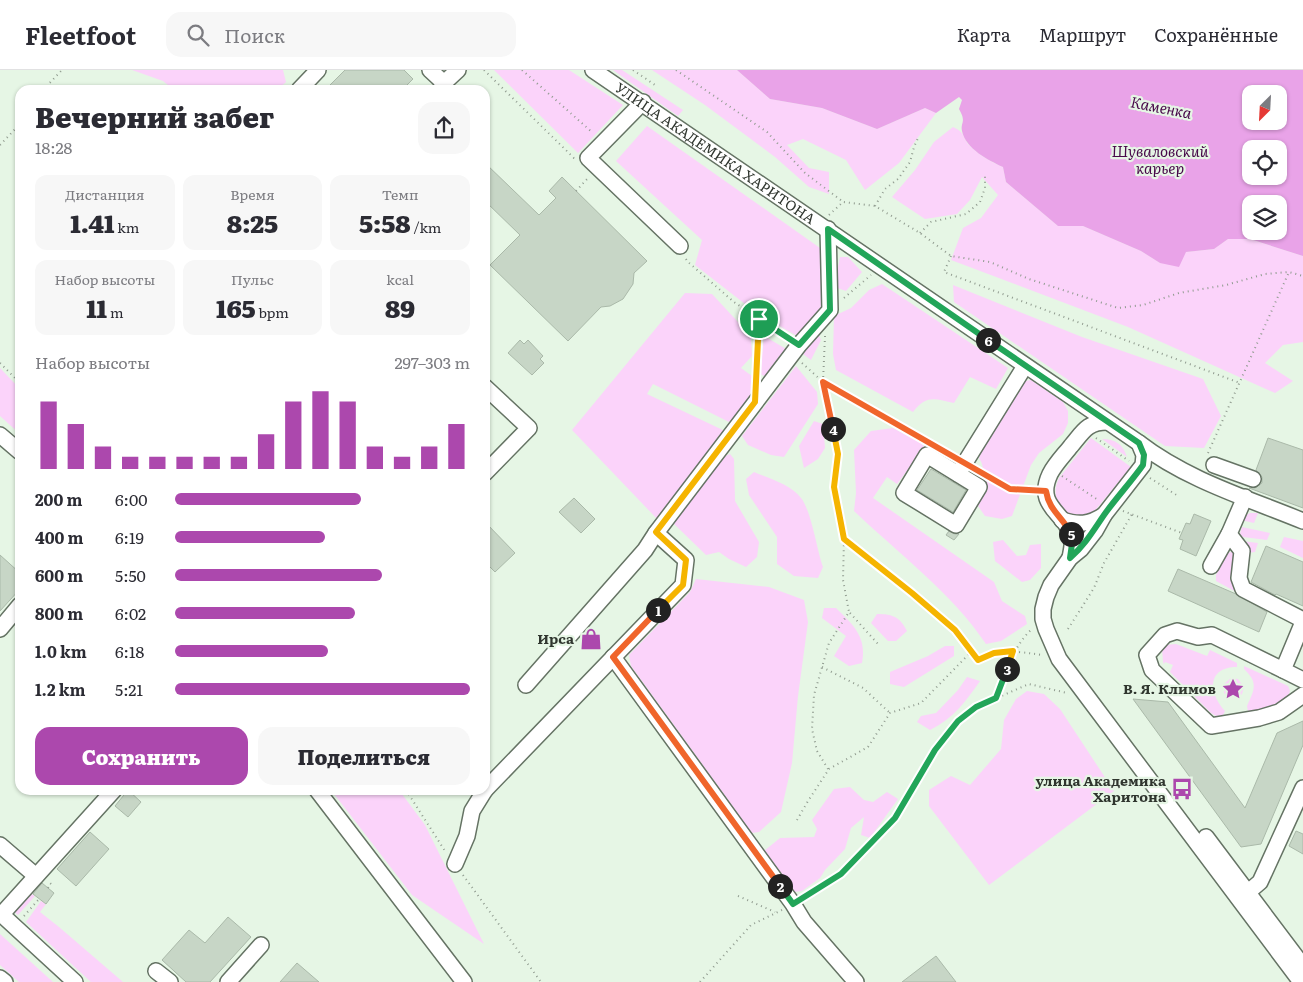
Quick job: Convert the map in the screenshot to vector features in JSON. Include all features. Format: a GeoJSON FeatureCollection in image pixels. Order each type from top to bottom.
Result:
{"type":"FeatureCollection","features":[{"type":"Feature","properties":{"kind":"street"},"geometry":{"type":"LineString","coordinates":[[304,85],[318,70]]}},
{"type":"Feature","properties":{"kind":"street"},"geometry":{"type":"LineString","coordinates":[[430,70],[441,85]]}},
{"type":"Feature","properties":{"kind":"street"},"geometry":{"type":"LineString","coordinates":[[444,85],[458,70]]}},
{"type":"Feature","properties":{"kind":"street","name":"УЛИЦА АКАДЕМИКА ХАРИТОНА"},"geometry":{"type":"LineString","coordinates":[[593,70],[643,102],[1166,462],[1206,482],[1303,521]]}},
{"type":"Feature","properties":{"kind":"street"},"geometry":{"type":"LineString","coordinates":[[643,102],[604,142],[593,163],[680,246]]}},
{"type":"Feature","properties":{"kind":"street"},"geometry":{"type":"LineString","coordinates":[[526,685],[645,550],[656,532],[795,350],[830,310],[824,227]]}},
{"type":"Feature","properties":{"kind":"street"},"geometry":{"type":"LineString","coordinates":[[962,468],[1026,366]]}},
{"type":"Feature","properties":{"kind":"street"},"geometry":{"type":"LineString","coordinates":[[490,392],[529,428],[490,468]]}},
{"type":"Feature","properties":{"kind":"street"},"geometry":{"type":"LineString","coordinates":[[1084,406],[1090,432]]}},
{"type":"Feature","properties":{"kind":"street"},"geometry":{"type":"LineString","coordinates":[[1070,558],[1072,538],[1047,499],[1048,481],[1053,470],[1090,432],[1096,423],[1107,422]]}},
{"type":"Feature","properties":{"kind":"street"},"geometry":{"type":"LineString","coordinates":[[0,435],[15,448]]}},
{"type":"Feature","properties":{"kind":"street"},"geometry":{"type":"LineString","coordinates":[[1139,443],[1144,455],[1143,465],[1095,531],[1081,549],[1070,558],[1051,585],[1043,609],[1050,648],[1243,896],[1303,966]]}},
{"type":"Feature","properties":{"kind":"street"},"geometry":{"type":"LineString","coordinates":[[927,456],[962,468],[979,487],[956,525],[904,493],[927,456]]}},
{"type":"Feature","properties":{"kind":"street"},"geometry":{"type":"LineString","coordinates":[[1210,460],[1253,479]]}},
{"type":"Feature","properties":{"kind":"street"},"geometry":{"type":"LineString","coordinates":[[1211,566],[1245,497]]}},
{"type":"Feature","properties":{"kind":"street"},"geometry":{"type":"LineString","coordinates":[[1062,520],[1081,524],[1095,521],[1108,511]]}},
{"type":"Feature","properties":{"kind":"street"},"geometry":{"type":"LineString","coordinates":[[490,784],[683,585],[686,560],[656,532]]}},
{"type":"Feature","properties":{"kind":"street"},"geometry":{"type":"LineString","coordinates":[[1228,534],[1242,551],[1239,578],[1243,589],[1303,621],[1283,670]]}},
{"type":"Feature","properties":{"kind":"street"},"geometry":{"type":"LineString","coordinates":[[0,629],[15,611]]}},
{"type":"Feature","properties":{"kind":"street"},"geometry":{"type":"LineString","coordinates":[[1303,680],[1212,635],[1198,637],[1177,631],[1165,635],[1147,655],[1152,670],[1212,726],[1259,718],[1279,712],[1303,695]]}},
{"type":"Feature","properties":{"kind":"street"},"geometry":{"type":"LineString","coordinates":[[613,657],[793,904],[804,922],[856,982]]}},
{"type":"Feature","properties":{"kind":"street"},"geometry":{"type":"LineString","coordinates":[[1243,896],[1260,882],[1296,820],[1303,788]]}},
{"type":"Feature","properties":{"kind":"street"},"geometry":{"type":"LineString","coordinates":[[75,982],[1,914],[109,795]]}},
{"type":"Feature","properties":{"kind":"street"},"geometry":{"type":"LineString","coordinates":[[321,795],[464,982]]}},
{"type":"Feature","properties":{"kind":"street"},"geometry":{"type":"LineString","coordinates":[[455,864],[467,836],[472,811],[481,795]]}},
{"type":"Feature","properties":{"kind":"street"},"geometry":{"type":"LineString","coordinates":[[0,844],[36,876]]}},
{"type":"Feature","properties":{"kind":"street"},"geometry":{"type":"LineString","coordinates":[[1243,896],[1301,982]]}},
{"type":"Feature","properties":{"kind":"street"},"geometry":{"type":"LineString","coordinates":[[228,982],[261,945]]}},
{"type":"Feature","properties":{"kind":"street"},"geometry":{"type":"LineString","coordinates":[[156,971],[170,982]]}},
{"type":"Feature","properties":{"kind":"street"},"geometry":{"type":"LineString","coordinates":[[0,978],[5,982]]}},
{"type":"Feature","properties":{"kind":"path"},"geometry":{"type":"LineString","coordinates":[[48,85],[62,70]]}},
{"type":"Feature","properties":{"kind":"path"},"geometry":{"type":"LineString","coordinates":[[484,70],[574,158],[593,163],[576,191]]}},
{"type":"Feature","properties":{"kind":"path"},"geometry":{"type":"LineString","coordinates":[[522,70],[604,142]]}},
{"type":"Feature","properties":{"kind":"path"},"geometry":{"type":"LineString","coordinates":[[633,70],[655,85]]}},
{"type":"Feature","properties":{"kind":"path"},"geometry":{"type":"LineString","coordinates":[[676,70],[767,132],[804,173],[842,202],[875,206],[920,233],[951,256],[990,262],[1029,279],[1118,308],[1144,305],[1179,293],[1226,285],[1266,274],[1289,272],[1303,276]]}},
{"type":"Feature","properties":{"kind":"path"},"geometry":{"type":"LineString","coordinates":[[0,145],[15,129]]}},
{"type":"Feature","properties":{"kind":"path"},"geometry":{"type":"LineString","coordinates":[[875,206],[885,189],[898,179],[910,162],[914,147],[920,136]]}},
{"type":"Feature","properties":{"kind":"path"},"geometry":{"type":"LineString","coordinates":[[920,233],[932,222],[966,214],[980,202],[985,188],[985,176]]}},
{"type":"Feature","properties":{"kind":"path"},"geometry":{"type":"LineString","coordinates":[[824,227],[842,202]]}},
{"type":"Feature","properties":{"kind":"path"},"geometry":{"type":"LineString","coordinates":[[680,246],[688,262],[734,302],[759,319],[795,350],[823,382],[932,444]]}},
{"type":"Feature","properties":{"kind":"path"},"geometry":{"type":"LineString","coordinates":[[951,256],[944,272],[1240,383]]}},
{"type":"Feature","properties":{"kind":"path"},"geometry":{"type":"LineString","coordinates":[[830,310],[876,270]]}},
{"type":"Feature","properties":{"kind":"path"},"geometry":{"type":"LineString","coordinates":[[1210,460],[1240,383],[1289,272]]}},
{"type":"Feature","properties":{"kind":"path"},"geometry":{"type":"LineString","coordinates":[[755,402],[759,319]]}},
{"type":"Feature","properties":{"kind":"path"},"geometry":{"type":"LineString","coordinates":[[825,332],[823,382],[838,454],[834,487],[844,539],[843,580],[849,612],[878,644]]}},
{"type":"Feature","properties":{"kind":"path"},"geometry":{"type":"LineString","coordinates":[[0,363],[15,378]]}},
{"type":"Feature","properties":{"kind":"path"},"geometry":{"type":"LineString","coordinates":[[1090,432],[1133,464]]}},
{"type":"Feature","properties":{"kind":"path"},"geometry":{"type":"LineString","coordinates":[[962,468],[1010,489],[1046,491]]}},
{"type":"Feature","properties":{"kind":"path"},"geometry":{"type":"LineString","coordinates":[[1053,470],[1103,502],[1108,511],[1132,514],[1182,533]]}},
{"type":"Feature","properties":{"kind":"path"},"geometry":{"type":"LineString","coordinates":[[1146,475],[1178,496]]}},
{"type":"Feature","properties":{"kind":"path"},"geometry":{"type":"LineString","coordinates":[[1068,629],[1094,588],[1104,563],[1132,514]]}},
{"type":"Feature","properties":{"kind":"path"},"geometry":{"type":"LineString","coordinates":[[844,539],[955,630],[978,660],[994,653],[1013,651],[1042,655],[1050,648]]}},
{"type":"Feature","properties":{"kind":"path"},"geometry":{"type":"LineString","coordinates":[[829,769],[817,751],[812,729],[814,695],[829,643],[849,612]]}},
{"type":"Feature","properties":{"kind":"path"},"geometry":{"type":"LineString","coordinates":[[996,698],[1013,651],[1035,626]]}},
{"type":"Feature","properties":{"kind":"path"},"geometry":{"type":"LineString","coordinates":[[797,820],[829,769],[868,747],[890,713],[921,703],[971,652]]}},
{"type":"Feature","properties":{"kind":"path"},"geometry":{"type":"LineString","coordinates":[[822,667],[863,688],[890,713]]}},
{"type":"Feature","properties":{"kind":"path"},"geometry":{"type":"LineString","coordinates":[[700,982],[751,925],[793,904],[841,874],[895,818],[935,750],[958,721],[976,707],[1029,684],[1070,694]]}},
{"type":"Feature","properties":{"kind":"path"},"geometry":{"type":"LineString","coordinates":[[409,795],[455,864],[541,982]]}},
{"type":"Feature","properties":{"kind":"path"},"geometry":{"type":"LineString","coordinates":[[738,896],[776,913]]}},
{"type":"Feature","properties":{"kind":"path"},"geometry":{"type":"LineString","coordinates":[[21,920],[39,899]]}},
{"type":"Feature","properties":{"kind":"shaded area"},"geometry":{"type":"Polygon","coordinates":[[[132,70],[283,70],[286,82],[283,85],[168,85],[163,81],[132,70]]]}},
{"type":"Feature","properties":{"kind":"shaded area"},"geometry":{"type":"Polygon","coordinates":[[[494,70],[569,70],[623,105],[578,153],[494,70]]]}},
{"type":"Feature","properties":{"kind":"shaded area"},"geometry":{"type":"Polygon","coordinates":[[[613,70],[622,70],[683,110],[678,116],[613,70]]]}},
{"type":"Feature","properties":{"kind":"shaded area"},"geometry":{"type":"Polygon","coordinates":[[[652,70],[737,70],[770,99],[822,108],[877,129],[925,108],[936,113],[899,163],[865,190],[846,160],[803,139],[787,145],[809,168],[829,172],[829,194],[809,187],[775,157],[705,105],[652,70]]]}},
{"type":"Feature","properties":{"kind":"shaded area"},"geometry":{"type":"Polygon","coordinates":[[[647,126],[820,248],[827,293],[821,314],[797,336],[754,311],[695,265],[702,240],[616,161],[647,126]]]}},
{"type":"Feature","properties":{"kind":"shaded area"},"geometry":{"type":"Polygon","coordinates":[[[953,127],[962,134],[968,144],[975,150],[1003,167],[1006,182],[1058,226],[1083,226],[1141,251],[1160,263],[1186,252],[1214,249],[1228,239],[1253,240],[1303,256],[1303,342],[1283,345],[1265,363],[1293,381],[1275,393],[1128,327],[951,260],[963,228],[981,218],[998,195],[982,177],[970,200],[957,214],[925,219],[892,197],[915,170],[934,142],[953,127]]]}},
{"type":"Feature","properties":{"kind":"shaded area"},"geometry":{"type":"Polygon","coordinates":[[[840,257],[848,257],[862,272],[846,291],[834,287],[840,257]]]}},
{"type":"Feature","properties":{"kind":"shaded area"},"geometry":{"type":"Polygon","coordinates":[[[882,284],[1008,368],[996,389],[970,377],[954,403],[937,399],[927,400],[922,402],[913,412],[836,370],[833,354],[834,316],[851,308],[869,290],[882,284]]]}},
{"type":"Feature","properties":{"kind":"shaded area"},"geometry":{"type":"Polygon","coordinates":[[[953,285],[1082,337],[1203,379],[1221,416],[1204,448],[1165,446],[954,302],[953,285]]]}},
{"type":"Feature","properties":{"kind":"shaded area"},"geometry":{"type":"Polygon","coordinates":[[[685,293],[712,294],[751,336],[752,356],[741,368],[752,376],[750,400],[729,422],[653,384],[647,394],[727,432],[660,522],[572,430],[685,293]]]}},
{"type":"Feature","properties":{"kind":"shaded area"},"geometry":{"type":"Polygon","coordinates":[[[817,331],[821,340],[811,360],[803,354],[817,331]]]}},
{"type":"Feature","properties":{"kind":"shaded area"},"geometry":{"type":"Polygon","coordinates":[[[764,336],[788,350],[769,378],[760,374],[764,336]]]}},
{"type":"Feature","properties":{"kind":"shaded area"},"geometry":{"type":"Polygon","coordinates":[[[796,366],[817,392],[818,404],[784,457],[771,455],[748,445],[742,436],[796,366]]]}},
{"type":"Feature","properties":{"kind":"shaded area"},"geometry":{"type":"Polygon","coordinates":[[[0,368],[15,384],[15,430],[0,416],[0,368]]]}},
{"type":"Feature","properties":{"kind":"shaded area"},"geometry":{"type":"Polygon","coordinates":[[[1031,380],[1063,402],[1068,411],[1068,423],[1063,434],[1039,453],[1031,465],[1012,516],[1002,519],[985,516],[978,506],[984,475],[979,458],[992,423],[1020,382],[1031,380]]]}},
{"type":"Feature","properties":{"kind":"shaded area"},"geometry":{"type":"Polygon","coordinates":[[[814,421],[823,424],[825,448],[818,459],[804,468],[799,446],[814,421]]]}},
{"type":"Feature","properties":{"kind":"shaded area"},"geometry":{"type":"Polygon","coordinates":[[[893,428],[925,447],[897,484],[887,477],[873,498],[994,582],[1002,601],[1025,616],[1027,624],[1001,641],[986,644],[941,590],[854,511],[856,493],[854,450],[871,431],[893,428]]]}},
{"type":"Feature","properties":{"kind":"shaded area"},"geometry":{"type":"Polygon","coordinates":[[[1091,438],[1131,467],[1093,513],[1075,516],[1062,509],[1058,503],[1056,487],[1059,478],[1091,438]]]}},
{"type":"Feature","properties":{"kind":"shaded area"},"geometry":{"type":"Polygon","coordinates":[[[1102,439],[1118,443],[1127,457],[1102,439]]]}},
{"type":"Feature","properties":{"kind":"shaded area"},"geometry":{"type":"Polygon","coordinates":[[[730,454],[734,459],[735,501],[759,542],[757,557],[746,567],[719,552],[706,555],[672,522],[723,457],[730,454]]]}},
{"type":"Feature","properties":{"kind":"shaded area"},"geometry":{"type":"Polygon","coordinates":[[[754,472],[792,489],[805,504],[823,567],[818,578],[794,576],[777,564],[777,537],[749,495],[746,479],[754,472]]]}},
{"type":"Feature","properties":{"kind":"shaded area"},"geometry":{"type":"Polygon","coordinates":[[[1250,513],[1258,513],[1254,523],[1241,520],[1243,517],[1250,513]]]}},
{"type":"Feature","properties":{"kind":"shaded area"},"geometry":{"type":"Polygon","coordinates":[[[1242,527],[1270,533],[1267,540],[1243,537],[1240,534],[1242,527]]]}},
{"type":"Feature","properties":{"kind":"shaded area"},"geometry":{"type":"Polygon","coordinates":[[[1284,537],[1303,541],[1303,558],[1280,547],[1284,537]]]}},
{"type":"Feature","properties":{"kind":"shaded area"},"geometry":{"type":"Polygon","coordinates":[[[1003,540],[1017,556],[1026,555],[1030,545],[1041,544],[1041,568],[1030,580],[1022,582],[995,561],[993,542],[1003,540]]]}},
{"type":"Feature","properties":{"kind":"shaded area"},"geometry":{"type":"Polygon","coordinates":[[[1242,541],[1258,543],[1255,552],[1247,553],[1242,541]]]}},
{"type":"Feature","properties":{"kind":"shaded area"},"geometry":{"type":"Polygon","coordinates":[[[1232,552],[1235,555],[1238,593],[1216,581],[1216,575],[1227,553],[1232,552]]]}},
{"type":"Feature","properties":{"kind":"shaded area"},"geometry":{"type":"Polygon","coordinates":[[[696,579],[769,587],[804,600],[808,622],[798,696],[792,763],[781,812],[759,832],[752,833],[631,666],[629,655],[690,592],[696,579]]]}},
{"type":"Feature","properties":{"kind":"shaded area"},"geometry":{"type":"Polygon","coordinates":[[[824,608],[836,608],[853,626],[862,645],[862,663],[849,666],[834,656],[846,636],[822,618],[824,608]]]}},
{"type":"Feature","properties":{"kind":"shaded area"},"geometry":{"type":"Polygon","coordinates":[[[877,614],[899,619],[907,631],[896,641],[888,641],[871,623],[877,614]]]}},
{"type":"Feature","properties":{"kind":"shaded area"},"geometry":{"type":"Polygon","coordinates":[[[1176,644],[1207,656],[1210,650],[1237,663],[1237,667],[1220,671],[1213,682],[1215,697],[1225,711],[1223,715],[1216,716],[1211,713],[1170,672],[1173,665],[1165,662],[1164,664],[1162,648],[1165,645],[1176,644]]]}},
{"type":"Feature","properties":{"kind":"shaded area"},"geometry":{"type":"Polygon","coordinates":[[[945,646],[954,646],[954,656],[904,687],[890,684],[890,672],[928,656],[945,646]]]}},
{"type":"Feature","properties":{"kind":"shaded area"},"geometry":{"type":"Polygon","coordinates":[[[1244,666],[1288,686],[1290,691],[1288,696],[1269,707],[1258,711],[1248,711],[1247,706],[1254,687],[1252,678],[1244,669],[1244,666]]]}},
{"type":"Feature","properties":{"kind":"shaded area"},"geometry":{"type":"Polygon","coordinates":[[[967,677],[980,681],[946,721],[930,730],[917,722],[921,716],[936,713],[958,690],[967,677]]]}},
{"type":"Feature","properties":{"kind":"shaded area"},"geometry":{"type":"Polygon","coordinates":[[[1231,678],[1238,679],[1244,687],[1242,694],[1237,698],[1238,688],[1234,684],[1231,684],[1228,688],[1232,693],[1232,698],[1224,693],[1224,684],[1231,678]]]}},
{"type":"Feature","properties":{"kind":"shaded area"},"geometry":{"type":"Polygon","coordinates":[[[1027,691],[1044,694],[1060,709],[1114,791],[989,885],[929,806],[929,790],[951,776],[970,785],[1001,749],[1004,720],[1016,699],[1027,691]]]}},
{"type":"Feature","properties":{"kind":"shaded area"},"geometry":{"type":"Polygon","coordinates":[[[850,787],[864,800],[873,802],[887,792],[898,799],[870,838],[861,835],[864,817],[851,828],[845,849],[820,878],[802,891],[794,892],[764,851],[780,838],[814,837],[817,829],[812,820],[834,789],[850,787]]]}},
{"type":"Feature","properties":{"kind":"shaded area"},"geometry":{"type":"Polygon","coordinates":[[[335,795],[403,795],[425,825],[484,944],[412,895],[335,795]]]}},
{"type":"Feature","properties":{"kind":"shaded area"},"geometry":{"type":"Polygon","coordinates":[[[30,893],[35,896],[18,915],[11,909],[21,898],[24,901],[30,893]]]}},
{"type":"Feature","properties":{"kind":"shaded area"},"geometry":{"type":"Polygon","coordinates":[[[41,901],[46,904],[40,912],[123,982],[91,982],[26,922],[41,901]]]}},
{"type":"Feature","properties":{"kind":"shaded area"},"geometry":{"type":"Polygon","coordinates":[[[0,934],[53,982],[19,982],[0,965],[0,934]]]}},
{"type":"Feature","properties":{"kind":"water","name":"Шуваловский карьер"},"geometry":{"type":"Polygon","coordinates":[[[737,70],[1303,70],[1303,256],[1253,240],[1287,240],[1287,195],[1242,195],[1242,239],[1228,239],[1214,249],[1186,252],[1179,267],[1160,263],[1141,251],[1083,226],[1058,226],[1006,182],[1003,167],[984,157],[968,143],[962,131],[963,120],[959,109],[962,100],[959,97],[936,113],[925,108],[877,129],[822,108],[770,99],[737,70]]]}},
{"type":"Feature","properties":{"kind":"building"},"geometry":{"type":"Polygon","coordinates":[[[345,70],[404,70],[413,79],[407,85],[330,85],[345,70]]]}},
{"type":"Feature","properties":{"kind":"building"},"geometry":{"type":"Polygon","coordinates":[[[490,168],[539,215],[556,198],[549,191],[562,177],[647,261],[634,273],[633,284],[623,299],[610,306],[601,307],[568,341],[490,265],[520,235],[490,206],[490,168]]]}},
{"type":"Feature","properties":{"kind":"building"},"geometry":{"type":"Polygon","coordinates":[[[520,340],[524,344],[528,340],[543,356],[540,359],[544,363],[532,375],[508,353],[520,340]]]}},
{"type":"Feature","properties":{"kind":"building"},"geometry":{"type":"Polygon","coordinates":[[[1268,438],[1303,450],[1303,508],[1249,488],[1255,488],[1262,483],[1262,477],[1256,470],[1268,438]]]}},
{"type":"Feature","properties":{"kind":"building"},"geometry":{"type":"Polygon","coordinates":[[[931,469],[966,490],[953,512],[917,490],[931,469]]]}},
{"type":"Feature","properties":{"kind":"building"},"geometry":{"type":"Polygon","coordinates":[[[574,498],[595,519],[581,533],[559,512],[574,498]]]}},
{"type":"Feature","properties":{"kind":"building"},"geometry":{"type":"Polygon","coordinates":[[[1194,514],[1211,521],[1196,556],[1180,549],[1183,540],[1179,539],[1186,523],[1190,524],[1194,514]]]}},
{"type":"Feature","properties":{"kind":"building"},"geometry":{"type":"Polygon","coordinates":[[[490,527],[515,553],[495,572],[490,567],[490,527]]]}},
{"type":"Feature","properties":{"kind":"building"},"geometry":{"type":"Polygon","coordinates":[[[949,531],[959,534],[954,540],[946,535],[949,531]]]}},
{"type":"Feature","properties":{"kind":"building"},"geometry":{"type":"Polygon","coordinates":[[[1266,546],[1303,562],[1303,606],[1275,595],[1251,582],[1266,546]]]}},
{"type":"Feature","properties":{"kind":"building"},"geometry":{"type":"Polygon","coordinates":[[[0,555],[15,568],[15,594],[0,611],[0,555]]]}},
{"type":"Feature","properties":{"kind":"building"},"geometry":{"type":"Polygon","coordinates":[[[1178,569],[1236,594],[1267,612],[1259,632],[1168,591],[1178,569]]]}},
{"type":"Feature","properties":{"kind":"building"},"geometry":{"type":"Polygon","coordinates":[[[1133,699],[1168,702],[1245,808],[1277,733],[1303,721],[1303,745],[1261,844],[1241,847],[1133,699]]]}},
{"type":"Feature","properties":{"kind":"building"},"geometry":{"type":"Polygon","coordinates":[[[124,795],[133,795],[141,802],[128,817],[115,806],[124,795]]]}},
{"type":"Feature","properties":{"kind":"building"},"geometry":{"type":"Polygon","coordinates":[[[1296,831],[1303,834],[1303,854],[1289,846],[1296,831]]]}},
{"type":"Feature","properties":{"kind":"building"},"geometry":{"type":"Polygon","coordinates":[[[90,832],[109,849],[76,886],[57,869],[90,832]]]}},
{"type":"Feature","properties":{"kind":"building"},"geometry":{"type":"Polygon","coordinates":[[[42,883],[54,893],[46,904],[33,894],[42,883]]]}},
{"type":"Feature","properties":{"kind":"building"},"geometry":{"type":"Polygon","coordinates":[[[228,917],[251,937],[210,982],[186,982],[162,960],[189,930],[205,943],[228,917]]]}},
{"type":"Feature","properties":{"kind":"building"},"geometry":{"type":"Polygon","coordinates":[[[936,956],[956,982],[902,982],[936,956]]]}},
{"type":"Feature","properties":{"kind":"building"},"geometry":{"type":"Polygon","coordinates":[[[297,963],[319,982],[280,982],[297,963]]]}},
{"type":"Feature","properties":{"kind":"place","name":"Ирса"},"geometry":{"type":"Point","coordinates":[591,639]}},
{"type":"Feature","properties":{"kind":"place","name":"В. Я. Климов"},"geometry":{"type":"Point","coordinates":[1233,689]}},
{"type":"Feature","properties":{"kind":"place","name":"улица Академика Харитона"},"geometry":{"type":"Point","coordinates":[1182,789]}},
{"type":"Feature","properties":{"kind":"route"},"geometry":{"type":"LineString","coordinates":[[828,229],[1139,443],[1143,450],[1144,461],[1140,470],[1104,516],[1095,531],[1081,549],[1070,558],[1072,538],[1070,532],[1051,508],[1046,491],[1010,489],[966,462],[823,382],[838,454],[834,487],[844,539],[955,630],[978,660],[994,653],[1013,651],[996,698],[976,707],[958,721],[935,750],[895,818],[841,874],[793,904],[613,657],[683,585],[686,560],[656,532],[755,402],[759,319],[799,345],[830,310],[828,229]]}},
{"type":"Feature","properties":{"kind":"water label","name":"Каменка"},"geometry":{"type":"Point","coordinates":[1161,108]}}]}
